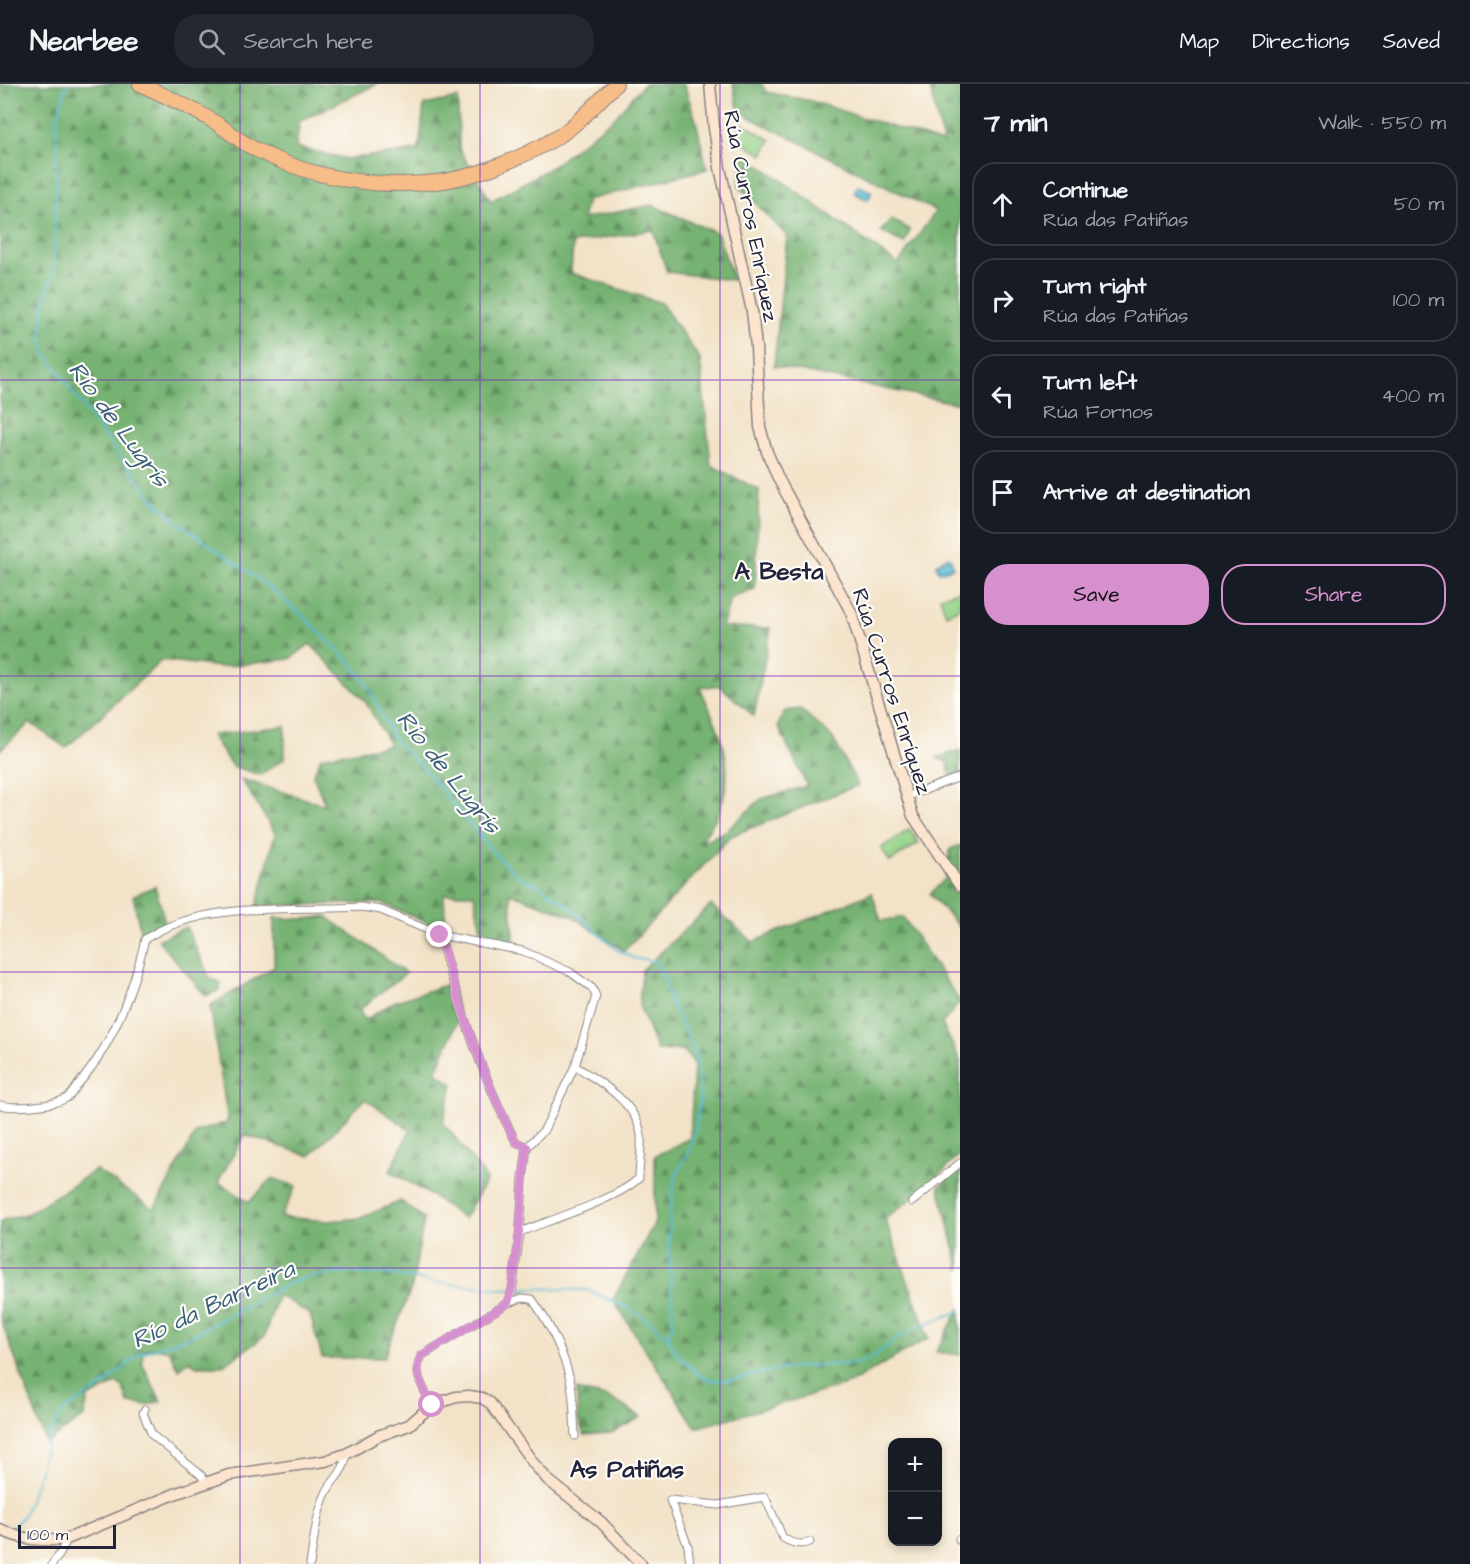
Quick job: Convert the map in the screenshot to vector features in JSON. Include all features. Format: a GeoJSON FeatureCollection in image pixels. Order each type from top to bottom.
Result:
{"type":"FeatureCollection","features":[{"type":"Feature","properties":{"kind":"highway"},"geometry":{"type":"LineString","coordinates":[[141,84],[182,103],[255,149],[290,164],[343,179],[388,183],[437,182],[487,170],[522,156],[560,135],[616,84]]}},
{"type":"Feature","properties":{"kind":"street","name":"Rúa Curros Enríquez"},"geometry":{"type":"LineString","coordinates":[[710,84],[720,168],[752,311],[760,427],[772,466],[851,612],[913,816],[960,886]]}},
{"type":"Feature","properties":{"kind":"street"},"geometry":{"type":"LineString","coordinates":[[906,797],[960,777]]}},
{"type":"Feature","properties":{"kind":"street"},"geometry":{"type":"LineString","coordinates":[[0,1105],[31,1107],[67,1097],[90,1071],[115,1025],[145,939],[162,928],[183,920],[224,912],[361,907],[381,910],[440,935],[523,951],[570,972],[592,988],[596,996],[575,1066],[544,1130],[527,1147],[520,1232],[512,1292],[508,1303]]}},
{"type":"Feature","properties":{"kind":"street"},"geometry":{"type":"LineString","coordinates":[[440,935],[462,1011],[495,1096],[516,1142],[527,1147]]}},
{"type":"Feature","properties":{"kind":"street"},"geometry":{"type":"LineString","coordinates":[[520,1232],[608,1197],[632,1185],[639,1178],[641,1135],[636,1120],[624,1104],[601,1083],[575,1066]]}},
{"type":"Feature","properties":{"kind":"street"},"geometry":{"type":"LineString","coordinates":[[912,1202],[960,1162]]}},
{"type":"Feature","properties":{"kind":"street"},"geometry":{"type":"LineString","coordinates":[[432,1405],[418,1377],[416,1365],[421,1356],[508,1303],[522,1298],[532,1299],[540,1309],[566,1366],[571,1386],[575,1436]]}},
{"type":"Feature","properties":{"kind":"street"},"geometry":{"type":"LineString","coordinates":[[0,1529],[50,1541],[66,1539],[229,1475],[325,1461],[346,1455],[378,1436],[409,1425],[432,1405],[456,1397],[469,1396],[482,1398],[490,1403],[548,1480],[601,1522],[641,1564]]}},
{"type":"Feature","properties":{"kind":"street"},"geometry":{"type":"LineString","coordinates":[[145,1409],[143,1413],[152,1435],[201,1475],[206,1483]]}},
{"type":"Feature","properties":{"kind":"street"},"geometry":{"type":"LineString","coordinates":[[310,1564],[318,1518],[327,1491],[342,1470],[346,1455]]}},
{"type":"Feature","properties":{"kind":"street"},"geometry":{"type":"LineString","coordinates":[[690,1564],[688,1546],[670,1500],[718,1505],[765,1497],[783,1538],[804,1545],[810,1542]]}},
{"type":"Feature","properties":{"kind":"street"},"geometry":{"type":"LineString","coordinates":[[52,1564],[60,1554],[66,1539]]}},
{"type":"Feature","properties":{"kind":"green space"},"geometry":{"type":"Polygon","coordinates":[[[0,84],[377,84],[300,121],[296,147],[347,159],[419,150],[424,105],[458,98],[459,149],[491,201],[550,168],[615,117],[644,84],[684,84],[696,121],[707,169],[587,200],[582,219],[652,205],[717,233],[734,280],[667,272],[653,230],[573,243],[571,273],[661,303],[700,359],[711,465],[759,490],[755,589],[731,598],[722,627],[771,628],[754,716],[720,686],[700,687],[724,746],[727,776],[720,809],[701,842],[726,831],[761,799],[807,786],[778,726],[785,711],[800,709],[832,737],[858,785],[731,836],[624,951],[572,916],[510,893],[515,947],[483,940],[474,894],[444,894],[446,931],[382,903],[257,906],[275,833],[241,779],[325,805],[313,775],[321,757],[390,745],[365,701],[310,644],[290,659],[220,667],[162,660],[66,748],[30,723],[0,750],[0,84]]]}},
{"type":"Feature","properties":{"kind":"green space"},"geometry":{"type":"Polygon","coordinates":[[[733,84],[762,84],[766,92],[811,101],[943,143],[929,84],[960,84],[960,404],[774,366],[787,236],[739,186],[743,153],[898,264],[936,211],[739,112],[733,84]]]}},
{"type":"Feature","properties":{"kind":"green space"},"geometry":{"type":"Polygon","coordinates":[[[742,123],[771,140],[763,155],[734,137],[742,123]]]}},
{"type":"Feature","properties":{"kind":"green space"},"geometry":{"type":"Polygon","coordinates":[[[892,219],[910,230],[904,244],[881,231],[892,219]]]}},
{"type":"Feature","properties":{"kind":"green space"},"geometry":{"type":"Polygon","coordinates":[[[960,590],[960,608],[946,614],[940,597],[960,590]]]}},
{"type":"Feature","properties":{"kind":"green space"},"geometry":{"type":"Polygon","coordinates":[[[285,726],[285,758],[260,775],[232,766],[211,735],[285,726]]]}},
{"type":"Feature","properties":{"kind":"green space"},"geometry":{"type":"Polygon","coordinates":[[[960,750],[960,773],[950,776],[947,762],[937,758],[960,750]]]}},
{"type":"Feature","properties":{"kind":"green space"},"geometry":{"type":"Polygon","coordinates":[[[910,829],[919,843],[890,862],[881,848],[910,829]]]}},
{"type":"Feature","properties":{"kind":"green space"},"geometry":{"type":"Polygon","coordinates":[[[960,845],[960,928],[930,894],[945,879],[950,849],[960,845]]]}},
{"type":"Feature","properties":{"kind":"green space"},"geometry":{"type":"Polygon","coordinates":[[[155,886],[165,922],[141,934],[133,896],[155,886]]]}},
{"type":"Feature","properties":{"kind":"green space"},"geometry":{"type":"Polygon","coordinates":[[[872,893],[881,921],[903,917],[960,1002],[942,1024],[960,1060],[960,1154],[933,1182],[885,1219],[929,1338],[849,1384],[696,1428],[613,1300],[655,1222],[655,1156],[690,1138],[694,1063],[683,1050],[657,1051],[639,1005],[642,970],[711,905],[753,942],[872,893]]]}},
{"type":"Feature","properties":{"kind":"green space"},"geometry":{"type":"Polygon","coordinates":[[[326,916],[406,973],[359,1010],[365,1020],[394,1002],[451,983],[459,1018],[436,1072],[453,1084],[443,1122],[487,1179],[464,1219],[432,1196],[390,1171],[410,1130],[365,1099],[310,1156],[245,1135],[218,1182],[249,1202],[272,1178],[296,1186],[281,1217],[329,1221],[360,1218],[401,1201],[424,1219],[412,1286],[384,1358],[322,1358],[310,1314],[278,1295],[264,1337],[222,1366],[197,1366],[189,1361],[179,1369],[168,1350],[149,1348],[144,1351],[142,1363],[161,1401],[147,1405],[128,1403],[123,1387],[117,1383],[88,1398],[84,1417],[46,1443],[0,1317],[0,1221],[29,1213],[96,1170],[154,1209],[196,1132],[228,1122],[210,1006],[274,967],[274,918],[306,919],[326,916]]]}},
{"type":"Feature","properties":{"kind":"green space"},"geometry":{"type":"Polygon","coordinates":[[[186,927],[210,978],[221,983],[219,990],[206,996],[158,940],[186,927]]]}},
{"type":"Feature","properties":{"kind":"green space"},"geometry":{"type":"Polygon","coordinates":[[[960,1165],[960,1270],[939,1187],[960,1165]]]}},
{"type":"Feature","properties":{"kind":"green space"},"geometry":{"type":"Polygon","coordinates":[[[960,1308],[960,1355],[936,1352],[960,1308]]]}},
{"type":"Feature","properties":{"kind":"green space"},"geometry":{"type":"Polygon","coordinates":[[[577,1390],[610,1398],[641,1417],[612,1433],[584,1435],[578,1419],[577,1390]]]}},
{"type":"Feature","properties":{"kind":"water"},"geometry":{"type":"Polygon","coordinates":[[[858,185],[872,192],[868,200],[854,193],[858,185]]]}},
{"type":"Feature","properties":{"kind":"water"},"geometry":{"type":"Polygon","coordinates":[[[947,557],[951,558],[953,568],[939,572],[936,564],[947,557]]]}},
{"type":"Feature","properties":{"kind":"waterway","name":"Río de Lugrís"},"geometry":{"type":"LineString","coordinates":[[67,84],[57,119],[55,247],[53,273],[44,303],[41,335],[45,353],[151,497],[176,521],[268,586],[304,617],[353,665],[369,688],[392,735],[400,746],[420,764],[493,852],[518,876],[538,885],[564,902],[617,950],[636,959],[656,963],[664,979],[670,1001],[693,1047],[699,1075],[700,1099],[696,1129],[675,1178],[670,1212],[669,1244],[673,1323],[668,1337]]}},
{"type":"Feature","properties":{"kind":"waterway","name":"Río da Barreira"},"geometry":{"type":"LineString","coordinates":[[10,1530],[23,1516],[37,1481],[49,1434],[63,1411],[104,1385],[139,1354],[191,1336],[292,1282],[308,1277],[339,1273],[388,1274],[439,1283],[500,1289],[587,1290],[629,1308],[649,1321],[668,1337],[677,1354],[698,1374],[712,1380],[734,1380],[796,1367],[859,1363],[876,1355],[896,1339],[917,1327],[960,1311]]}},
{"type":"Feature","properties":{"kind":"district","name":"A Besta"},"geometry":{"type":"Point","coordinates":[779,571]}},
{"type":"Feature","properties":{"kind":"district","name":"As Patiñas"},"geometry":{"type":"Point","coordinates":[627,1469]}},
{"type":"Feature","properties":{"kind":"route"},"geometry":{"type":"LineString","coordinates":[[432,1405],[418,1377],[416,1365],[421,1356],[482,1321],[508,1303],[512,1292],[520,1232],[527,1147],[516,1142],[495,1096],[462,1011],[440,935]]}}]}
